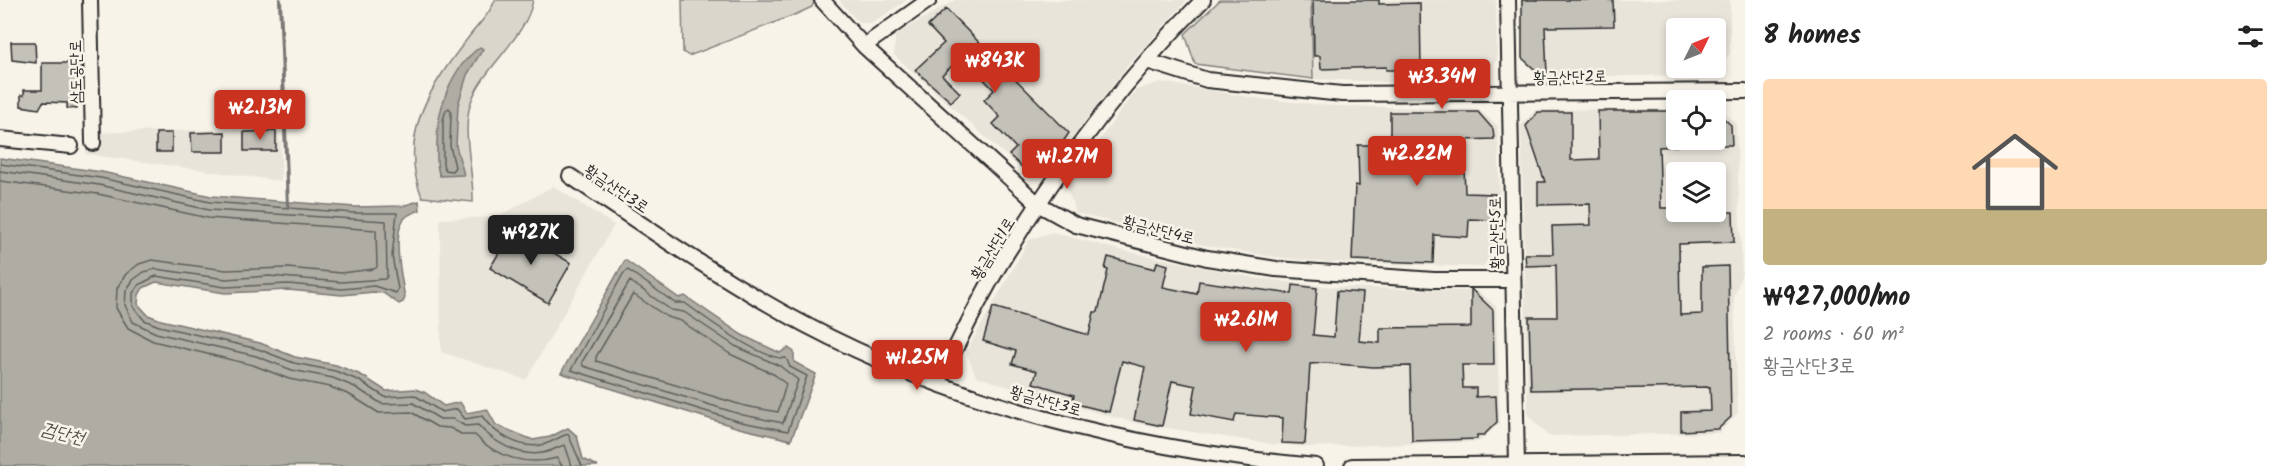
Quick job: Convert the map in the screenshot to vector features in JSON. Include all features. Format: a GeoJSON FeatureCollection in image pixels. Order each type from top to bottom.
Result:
{"type":"FeatureCollection","features":[{"type":"Feature","properties":{"kind":"street","name":"삼도공단로"},"geometry":{"type":"LineString","coordinates":[[90,0],[93,143]]}},
{"type":"Feature","properties":{"kind":"street","name":"황금산단4로"},"geometry":{"type":"LineString","coordinates":[[822,0],[864,46],[1038,204],[1076,225],[1239,264],[1372,277],[1512,280]]}},
{"type":"Feature","properties":{"kind":"street"},"geometry":{"type":"LineString","coordinates":[[864,46],[929,0]]}},
{"type":"Feature","properties":{"kind":"street","name":"황금산단1로"},"geometry":{"type":"LineString","coordinates":[[938,383],[1001,262],[1038,204],[1077,148],[1147,61],[1203,0]]}},
{"type":"Feature","properties":{"kind":"street","name":"황금산단5로"},"geometry":{"type":"LineString","coordinates":[[1508,0],[1516,465]]}},
{"type":"Feature","properties":{"kind":"street","name":"황금산단2로"},"geometry":{"type":"LineString","coordinates":[[1147,61],[1207,80],[1303,91],[1401,95],[1745,91]]}},
{"type":"Feature","properties":{"kind":"street"},"geometry":{"type":"LineString","coordinates":[[0,139],[71,146]]}},
{"type":"Feature","properties":{"kind":"street","name":"황금산단3로"},"geometry":{"type":"LineString","coordinates":[[570,176],[756,297],[863,352],[938,383],[1007,406],[1130,441],[1269,462],[1316,466]]}},
{"type":"Feature","properties":{"kind":"street"},"geometry":{"type":"LineString","coordinates":[[1352,466],[1745,462]]}},
{"type":"Feature","properties":{"kind":"shaded area"},"geometry":{"type":"Polygon","coordinates":[[[495,0],[533,0],[523,26],[478,86],[472,99],[467,137],[473,202],[422,197],[415,174],[413,152],[422,112],[442,74],[487,15],[495,0]]]}},
{"type":"Feature","properties":{"kind":"shaded area"},"geometry":{"type":"Polygon","coordinates":[[[682,0],[813,0],[814,2],[812,7],[799,13],[689,56],[683,52],[682,0]]]}},
{"type":"Feature","properties":{"kind":"shaded area"},"geometry":{"type":"Polygon","coordinates":[[[839,0],[907,0],[873,23],[859,23],[839,0]]]}},
{"type":"Feature","properties":{"kind":"shaded area"},"geometry":{"type":"Polygon","coordinates":[[[955,0],[1187,0],[1130,63],[1049,167],[1022,170],[894,55],[895,35],[955,0]]]}},
{"type":"Feature","properties":{"kind":"shaded area"},"geometry":{"type":"Polygon","coordinates":[[[1220,0],[1311,0],[1313,79],[1195,64],[1185,34],[1220,0]]]}},
{"type":"Feature","properties":{"kind":"shaded area"},"geometry":{"type":"Polygon","coordinates":[[[1311,0],[1496,0],[1497,61],[1478,82],[1434,84],[1313,79],[1311,0]]]}},
{"type":"Feature","properties":{"kind":"shaded area"},"geometry":{"type":"Polygon","coordinates":[[[1520,0],[1730,0],[1730,54],[1726,58],[1726,18],[1666,18],[1666,76],[1539,77],[1521,58],[1520,0]]]}},
{"type":"Feature","properties":{"kind":"shaded area"},"geometry":{"type":"Polygon","coordinates":[[[1161,82],[1262,99],[1334,106],[1478,109],[1498,126],[1501,246],[1482,267],[1325,262],[1267,256],[1204,245],[1076,213],[1066,185],[1136,90],[1161,82]]]}},
{"type":"Feature","properties":{"kind":"shaded area"},"geometry":{"type":"Polygon","coordinates":[[[1666,109],[1666,150],[1726,150],[1726,113],[1736,123],[1742,273],[1734,298],[1738,413],[1719,433],[1548,436],[1528,415],[1521,125],[1536,110],[1666,109]]]}},
{"type":"Feature","properties":{"kind":"shaded area"},"geometry":{"type":"Polygon","coordinates":[[[277,128],[281,143],[281,181],[86,154],[86,133],[277,128]]]}},
{"type":"Feature","properties":{"kind":"shaded area"},"geometry":{"type":"Polygon","coordinates":[[[553,186],[614,225],[526,380],[441,352],[440,219],[498,217],[553,186]]]}},
{"type":"Feature","properties":{"kind":"shaded area"},"geometry":{"type":"Polygon","coordinates":[[[1052,232],[1116,249],[1255,278],[1332,287],[1478,291],[1496,306],[1500,423],[1479,442],[1311,447],[1272,444],[1140,424],[1045,399],[976,376],[966,352],[1029,240],[1052,232]]]}},
{"type":"Feature","properties":{"kind":"water"},"geometry":{"type":"Polygon","coordinates":[[[480,47],[483,49],[467,75],[458,105],[456,146],[464,175],[440,176],[437,163],[437,134],[446,92],[460,67],[480,47]]]}},
{"type":"Feature","properties":{"kind":"water","name":"검단천"},"geometry":{"type":"Polygon","coordinates":[[[0,158],[102,172],[211,196],[355,207],[402,206],[419,201],[420,210],[407,216],[399,232],[398,255],[405,298],[399,304],[383,293],[374,292],[342,295],[288,290],[225,293],[156,282],[143,288],[138,304],[148,315],[161,320],[260,343],[295,357],[336,365],[361,375],[386,391],[415,389],[424,392],[444,406],[460,402],[467,413],[487,409],[496,425],[533,440],[550,437],[568,428],[577,436],[583,459],[598,466],[0,466],[0,158]]]}},
{"type":"Feature","properties":{"kind":"water"},"geometry":{"type":"Polygon","coordinates":[[[625,260],[679,298],[685,296],[742,335],[780,353],[788,348],[794,352],[794,362],[816,374],[791,440],[739,428],[561,373],[625,260]]]}},
{"type":"Feature","properties":{"kind":"building"},"geometry":{"type":"Polygon","coordinates":[[[1313,0],[1379,0],[1379,4],[1420,3],[1421,70],[1386,70],[1386,67],[1321,69],[1320,56],[1314,56],[1313,0]]]}},
{"type":"Feature","properties":{"kind":"building"},"geometry":{"type":"Polygon","coordinates":[[[1522,0],[1613,0],[1614,26],[1545,27],[1547,75],[1541,75],[1522,58],[1522,0]]]}},
{"type":"Feature","properties":{"kind":"building"},"geometry":{"type":"Polygon","coordinates":[[[946,9],[1069,133],[1047,165],[1024,169],[1009,155],[1016,148],[993,124],[1000,117],[984,100],[994,90],[962,57],[942,75],[960,93],[951,102],[915,70],[944,43],[928,26],[946,9]]]}},
{"type":"Feature","properties":{"kind":"building"},"geometry":{"type":"Polygon","coordinates":[[[11,42],[35,42],[36,63],[12,60],[11,42]]]}},
{"type":"Feature","properties":{"kind":"building"},"geometry":{"type":"Polygon","coordinates":[[[42,63],[82,63],[83,103],[77,103],[77,109],[67,108],[67,103],[43,102],[39,109],[21,106],[21,95],[24,95],[24,90],[42,90],[42,63]]]}},
{"type":"Feature","properties":{"kind":"building"},"geometry":{"type":"Polygon","coordinates":[[[1598,111],[1666,111],[1666,147],[1659,147],[1661,208],[1666,208],[1666,222],[1726,222],[1726,212],[1733,212],[1734,242],[1679,244],[1680,315],[1702,314],[1702,267],[1728,266],[1731,417],[1718,429],[1681,431],[1681,412],[1711,411],[1710,387],[1531,390],[1529,317],[1557,317],[1556,265],[1526,266],[1525,254],[1553,254],[1552,226],[1591,225],[1590,204],[1538,205],[1538,182],[1545,182],[1526,126],[1538,112],[1571,112],[1571,160],[1599,159],[1598,111]]]}},
{"type":"Feature","properties":{"kind":"building"},"geometry":{"type":"Polygon","coordinates":[[[1390,112],[1478,112],[1493,129],[1494,139],[1463,140],[1465,193],[1495,194],[1494,220],[1469,219],[1468,237],[1434,235],[1433,263],[1352,260],[1355,185],[1359,186],[1358,145],[1390,145],[1390,112]]]}},
{"type":"Feature","properties":{"kind":"building"},"geometry":{"type":"Polygon","coordinates":[[[1726,120],[1731,125],[1732,145],[1726,145],[1726,120]]]}},
{"type":"Feature","properties":{"kind":"building"},"geometry":{"type":"Polygon","coordinates":[[[276,131],[276,151],[244,151],[244,132],[276,131]]]}},
{"type":"Feature","properties":{"kind":"building"},"geometry":{"type":"Polygon","coordinates":[[[225,132],[225,152],[192,152],[191,133],[225,132]]]}},
{"type":"Feature","properties":{"kind":"building"},"geometry":{"type":"Polygon","coordinates":[[[156,133],[172,133],[172,152],[156,152],[156,133]]]}},
{"type":"Feature","properties":{"kind":"building"},"geometry":{"type":"Polygon","coordinates":[[[513,229],[571,263],[548,303],[490,268],[513,229]]]}},
{"type":"Feature","properties":{"kind":"building"},"geometry":{"type":"Polygon","coordinates":[[[1108,257],[1155,269],[1157,262],[1168,265],[1163,287],[1197,294],[1199,281],[1292,294],[1293,285],[1317,288],[1313,335],[1334,337],[1337,291],[1363,293],[1359,341],[1380,343],[1380,328],[1471,327],[1471,289],[1493,310],[1494,365],[1462,365],[1463,388],[1476,388],[1476,397],[1496,396],[1497,422],[1484,435],[1477,435],[1477,439],[1412,441],[1410,366],[1373,367],[1325,363],[1310,364],[1305,444],[1282,443],[1283,418],[1236,414],[1234,422],[1191,414],[1196,386],[1172,381],[1162,426],[1134,420],[1145,367],[1122,361],[1109,412],[1072,403],[1074,395],[1033,383],[1037,371],[1012,364],[1016,351],[983,341],[993,307],[1089,335],[1094,312],[1098,312],[1108,270],[1105,269],[1108,257]]]}},
{"type":"Feature","properties":{"kind":"waterway"},"geometry":{"type":"LineString","coordinates":[[280,0],[288,206]]}}]}
